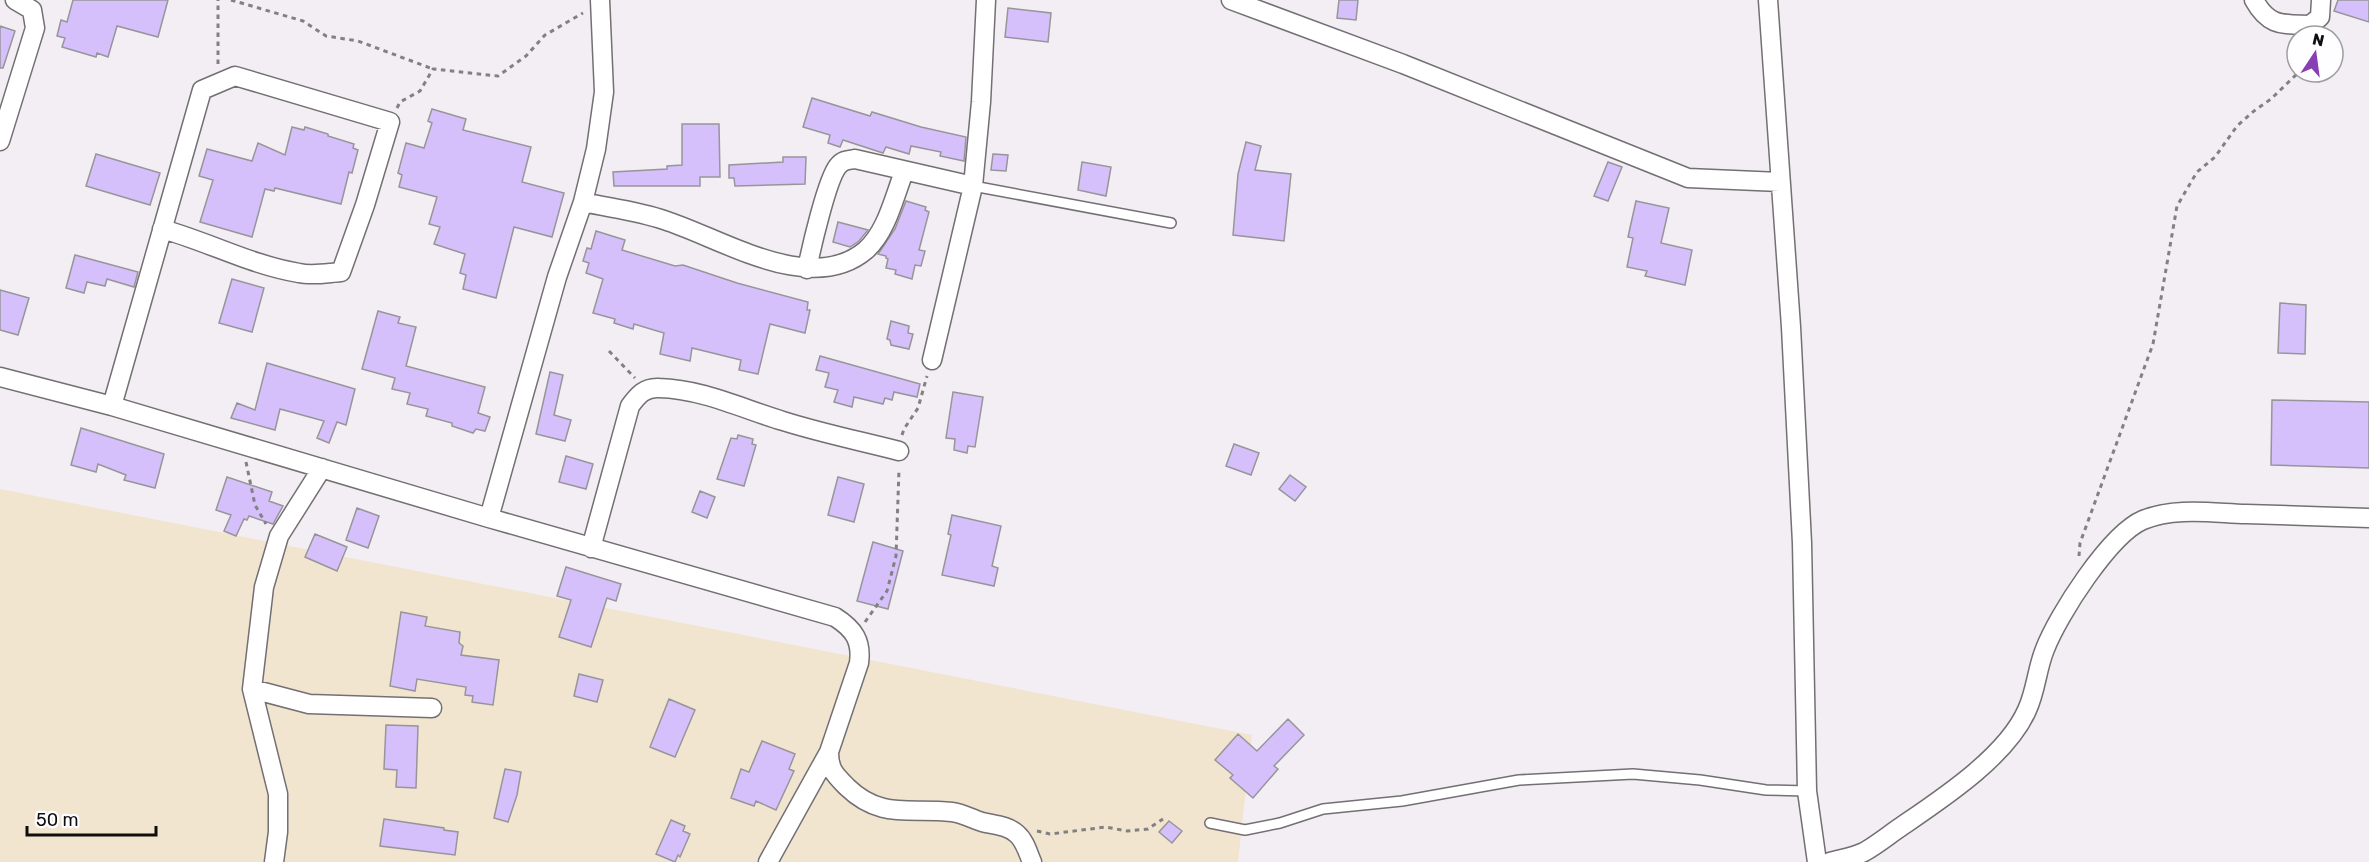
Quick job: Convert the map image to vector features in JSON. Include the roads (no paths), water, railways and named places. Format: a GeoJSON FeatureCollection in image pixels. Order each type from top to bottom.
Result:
{"type":"FeatureCollection","features":[{"type":"Feature","properties":{"kind":"street"},"geometry":{"type":"LineString","coordinates":[[0,141],[34,28],[32,10],[15,0]]}},
{"type":"Feature","properties":{"kind":"street"},"geometry":{"type":"LineString","coordinates":[[932,360],[973,186],[981,102],[986,0]]}},
{"type":"Feature","properties":{"kind":"street"},"geometry":{"type":"LineString","coordinates":[[1231,0],[1403,64],[1688,178],[1780,182]]}},
{"type":"Feature","properties":{"kind":"street"},"geometry":{"type":"LineString","coordinates":[[1768,0],[1791,327],[1802,543],[1807,791],[1817,862]]}},
{"type":"Feature","properties":{"kind":"street"},"geometry":{"type":"LineString","coordinates":[[2254,0],[2263,15],[2277,24],[2310,25],[2320,17],[2321,0]]}},
{"type":"Feature","properties":{"kind":"street"},"geometry":{"type":"LineString","coordinates":[[489,518],[557,277],[583,202],[596,149],[604,92],[600,1]]}},
{"type":"Feature","properties":{"kind":"street"},"geometry":{"type":"LineString","coordinates":[[112,406],[201,90],[235,76],[390,122],[365,205],[341,272],[302,274],[263,265],[198,239],[162,229]]}},
{"type":"Feature","properties":{"kind":"street"},"geometry":{"type":"LineString","coordinates":[[807,269],[813,239],[836,167],[844,161],[855,159],[973,186]]}},
{"type":"Feature","properties":{"kind":"street"},"geometry":{"type":"LineString","coordinates":[[583,202],[663,219],[744,252],[807,269],[847,261],[867,249],[883,228],[904,172]]}},
{"type":"Feature","properties":{"kind":"street"},"geometry":{"type":"LineString","coordinates":[[0,377],[112,406],[591,548],[835,617],[848,625],[857,637],[861,649],[859,663],[829,752],[768,862]]}},
{"type":"Feature","properties":{"kind":"street"},"geometry":{"type":"LineString","coordinates":[[591,548],[627,413],[638,395],[647,389],[658,387],[696,393],[785,422],[899,451]]}},
{"type":"Feature","properties":{"kind":"street"},"geometry":{"type":"LineString","coordinates":[[274,862],[279,794],[252,689],[264,587],[279,536],[321,468]]}},
{"type":"Feature","properties":{"kind":"street"},"geometry":{"type":"LineString","coordinates":[[1830,862],[1863,852],[1932,806],[1990,759],[2012,735],[2028,710],[2044,649],[2062,614],[2100,560],[2124,533],[2140,521],[2163,514],[2197,512],[2369,518]]}},
{"type":"Feature","properties":{"kind":"street"},"geometry":{"type":"LineString","coordinates":[[252,689],[309,704],[432,708]]}},
{"type":"Feature","properties":{"kind":"street"},"geometry":{"type":"LineString","coordinates":[[829,752],[829,765],[837,777],[858,798],[878,808],[954,812],[980,822],[1008,828],[1019,835],[1032,862]]}},
{"type":"Feature","properties":{"kind":"lane"},"geometry":{"type":"LineString","coordinates":[[973,186],[1171,223]]}},
{"type":"Feature","properties":{"kind":"lane"},"geometry":{"type":"LineString","coordinates":[[1210,823],[1245,830],[1280,823],[1323,809],[1402,801],[1520,780],[1633,774],[1700,780],[1766,790],[1807,791]]}}]}
